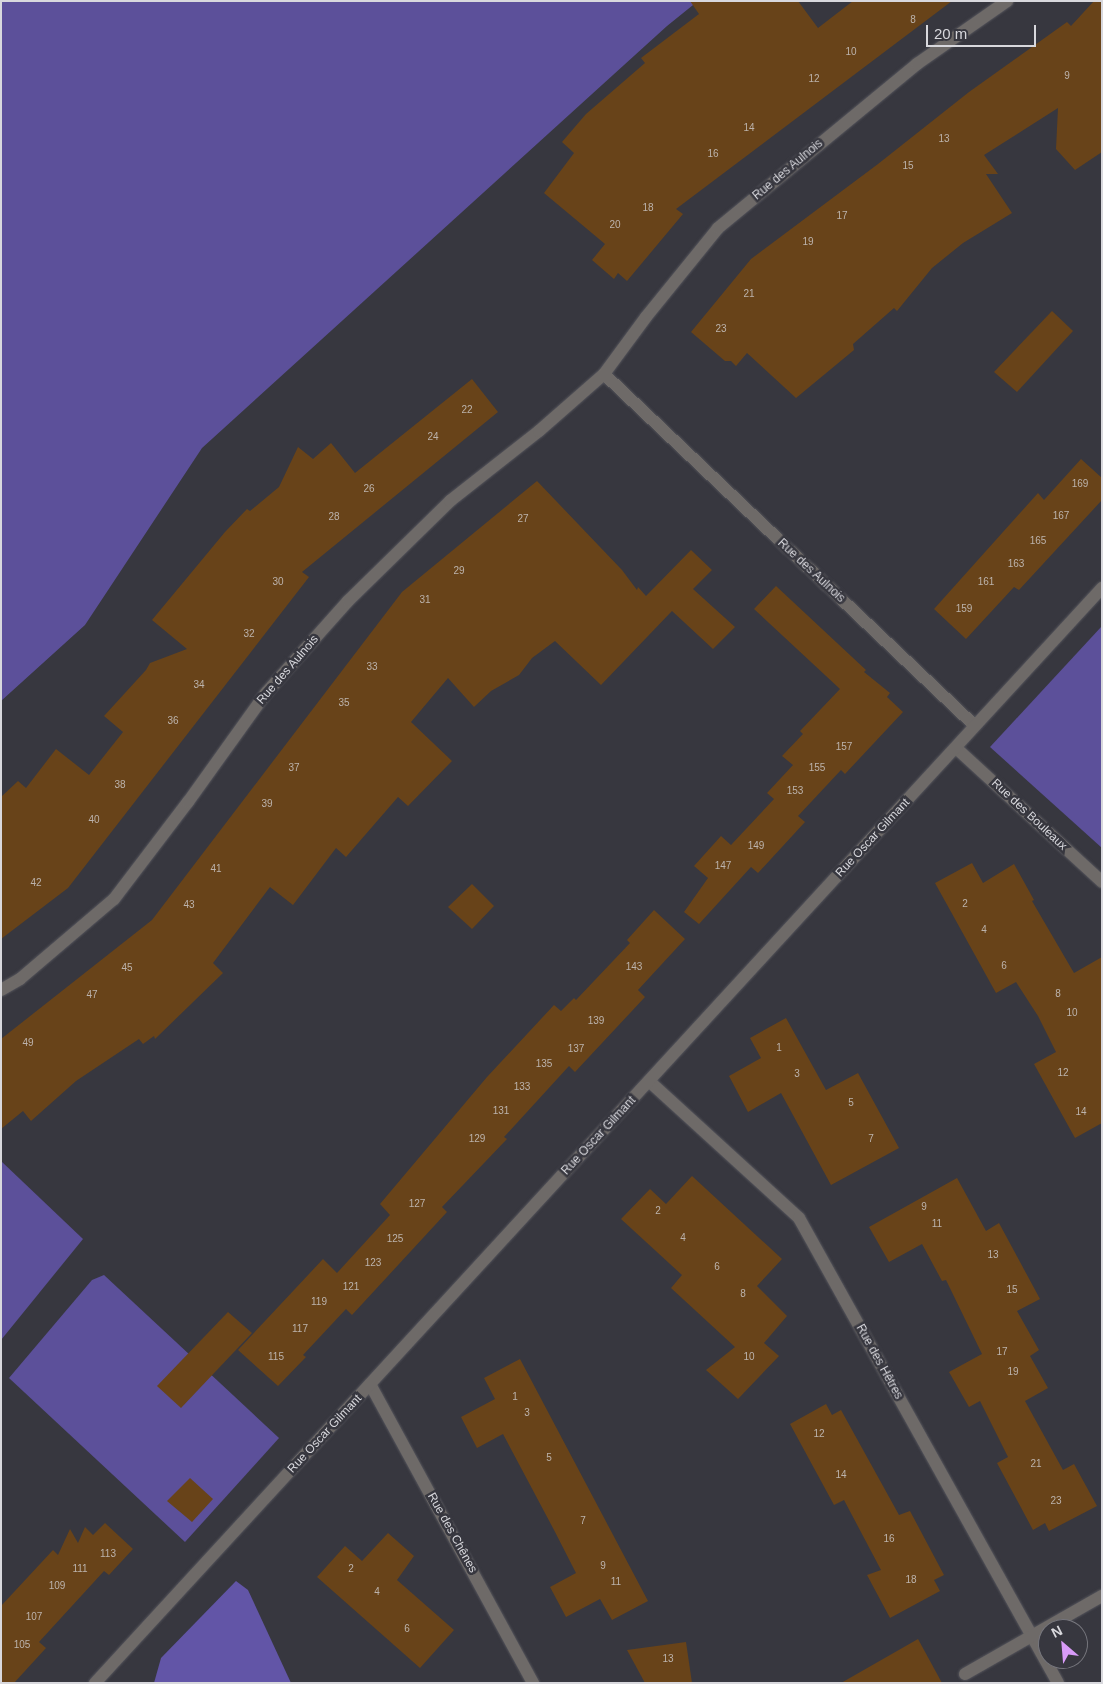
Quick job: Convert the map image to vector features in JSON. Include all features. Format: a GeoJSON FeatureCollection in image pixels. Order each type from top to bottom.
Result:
{"type":"FeatureCollection","features":[{"type":"Feature","properties":{"kind":"street","name":"Rue des Aulnois"},"geometry":{"type":"LineString","coordinates":[[1,990],[20,978],[114,899],[188,802],[266,693],[348,601],[450,501],[539,431],[604,374],[646,317],[718,228],[917,64],[1007,1]]}},
{"type":"Feature","properties":{"kind":"street","name":"Rue des Aulnois"},"geometry":{"type":"LineString","coordinates":[[604,374],[975,726]]}},
{"type":"Feature","properties":{"kind":"street","name":"Rue Oscar Gilmant"},"geometry":{"type":"LineString","coordinates":[[95,1683],[1102,588]]}},
{"type":"Feature","properties":{"kind":"street","name":"Rue des Bouleaux"},"geometry":{"type":"LineString","coordinates":[[956,748],[1102,882]]}},
{"type":"Feature","properties":{"kind":"street","name":"Rue des Hêtres"},"geometry":{"type":"LineString","coordinates":[[649,1081],[799,1218],[1058,1683]]}},
{"type":"Feature","properties":{"kind":"street","name":"Rue des Chênes"},"geometry":{"type":"LineString","coordinates":[[370,1384],[533,1683]]}},
{"type":"Feature","properties":{"kind":"street"},"geometry":{"type":"LineString","coordinates":[[964,1674],[1102,1596]]}},
{"type":"Feature","properties":{"kind":"shaded area"},"geometry":{"type":"Polygon","coordinates":[[[1,1],[698,1],[667,26],[202,448],[85,625],[1,701],[1,1]]]}},
{"type":"Feature","properties":{"kind":"shaded area"},"geometry":{"type":"Polygon","coordinates":[[[1102,626],[1102,848],[990,747],[1102,626]]]}},
{"type":"Feature","properties":{"kind":"shaded area"},"geometry":{"type":"Polygon","coordinates":[[[1,1161],[83,1239],[1,1340],[1,1161]]]}},
{"type":"Feature","properties":{"kind":"shaded area"},"geometry":{"type":"Polygon","coordinates":[[[104,1275],[279,1438],[185,1542],[9,1378],[92,1280],[104,1275]]]}},
{"type":"Feature","properties":{"kind":"shaded area"},"geometry":{"type":"Polygon","coordinates":[[[236,1581],[248,1590],[291,1683],[154,1683],[161,1658],[236,1581]]]}},
{"type":"Feature","properties":{"kind":"building"},"geometry":{"type":"Polygon","coordinates":[[[690,1],[798,1],[818,28],[853,1],[952,1],[676,209],[683,214],[627,281],[618,273],[614,279],[592,260],[605,244],[544,193],[574,153],[562,142],[586,114],[645,63],[641,58],[699,14],[690,1]]]}},
{"type":"Feature","properties":{"kind":"building"},"geometry":{"type":"Polygon","coordinates":[[[1094,1],[1102,1],[1102,152],[1075,170],[1056,149],[1058,108],[984,155],[998,174],[986,174],[1012,213],[963,243],[932,268],[897,311],[894,308],[853,344],[854,350],[796,398],[747,353],[736,366],[731,361],[725,361],[691,332],[751,259],[878,164],[969,92],[1067,22],[1071,26],[1094,1]]]}},
{"type":"Feature","properties":{"kind":"building"},"geometry":{"type":"Polygon","coordinates":[[[1052,311],[1073,331],[1017,392],[994,372],[1052,311]]]}},
{"type":"Feature","properties":{"kind":"building"},"geometry":{"type":"Polygon","coordinates":[[[472,379],[498,412],[302,572],[309,577],[68,888],[1,939],[1,797],[18,781],[26,788],[56,749],[89,775],[123,732],[104,716],[146,670],[150,663],[187,649],[152,620],[225,532],[247,509],[250,511],[279,487],[298,447],[313,459],[331,443],[355,473],[472,379]]]}},
{"type":"Feature","properties":{"kind":"building"},"geometry":{"type":"Polygon","coordinates":[[[1081,459],[1102,478],[1102,500],[1019,590],[1014,587],[966,639],[934,609],[1038,493],[1044,500],[1081,459]]]}},
{"type":"Feature","properties":{"kind":"building"},"geometry":{"type":"Polygon","coordinates":[[[537,481],[622,570],[637,590],[638,587],[646,596],[691,550],[712,570],[693,589],[735,627],[713,649],[672,611],[601,685],[555,641],[532,658],[519,675],[491,691],[474,707],[448,678],[411,722],[452,761],[408,806],[398,797],[346,857],[336,848],[293,905],[270,887],[213,963],[223,973],[155,1039],[154,1036],[143,1044],[139,1039],[76,1081],[31,1121],[23,1111],[1,1129],[1,1039],[152,920],[402,592],[537,481]]]}},
{"type":"Feature","properties":{"kind":"building"},"geometry":{"type":"Polygon","coordinates":[[[776,586],[866,670],[864,672],[890,693],[887,697],[903,712],[845,774],[841,770],[798,816],[805,822],[758,873],[751,867],[699,924],[684,912],[708,878],[694,866],[721,836],[731,845],[774,799],[767,793],[793,765],[782,756],[803,734],[800,731],[840,689],[754,609],[776,586]]]}},
{"type":"Feature","properties":{"kind":"building"},"geometry":{"type":"Polygon","coordinates":[[[972,863],[983,883],[1014,864],[1034,900],[1032,901],[1074,973],[1102,957],[1102,1123],[1075,1138],[1034,1064],[1056,1052],[1038,1016],[1016,982],[996,993],[935,883],[972,863]]]}},
{"type":"Feature","properties":{"kind":"building"},"geometry":{"type":"Polygon","coordinates":[[[472,884],[494,906],[472,929],[448,907],[472,884]]]}},
{"type":"Feature","properties":{"kind":"building"},"geometry":{"type":"Polygon","coordinates":[[[654,910],[685,939],[638,990],[645,997],[575,1072],[569,1066],[504,1137],[507,1139],[442,1207],[447,1212],[352,1315],[346,1309],[303,1355],[306,1357],[278,1386],[238,1350],[323,1259],[337,1273],[390,1215],[380,1204],[487,1077],[554,1005],[561,1011],[574,998],[576,1000],[630,943],[627,940],[654,910]]]}},
{"type":"Feature","properties":{"kind":"building"},"geometry":{"type":"Polygon","coordinates":[[[786,1018],[826,1090],[858,1073],[899,1148],[831,1185],[781,1093],[748,1112],[729,1076],[761,1058],[750,1038],[786,1018]]]}},
{"type":"Feature","properties":{"kind":"building"},"geometry":{"type":"Polygon","coordinates":[[[692,1176],[782,1259],[757,1286],[787,1316],[764,1343],[779,1356],[738,1399],[706,1370],[735,1347],[671,1288],[682,1275],[621,1219],[650,1189],[666,1204],[692,1176]]]}},
{"type":"Feature","properties":{"kind":"building"},"geometry":{"type":"Polygon","coordinates":[[[957,1178],[986,1231],[999,1223],[1040,1299],[1017,1311],[1039,1350],[1030,1356],[1048,1388],[1025,1401],[1063,1470],[1074,1464],[1097,1506],[1049,1531],[1045,1523],[1033,1530],[997,1463],[1008,1457],[980,1401],[969,1407],[949,1372],[982,1354],[946,1280],[942,1281],[922,1244],[889,1262],[869,1227],[957,1178]]]}},
{"type":"Feature","properties":{"kind":"building"},"geometry":{"type":"Polygon","coordinates":[[[228,1312],[252,1333],[181,1408],[157,1386],[228,1312]]]}},
{"type":"Feature","properties":{"kind":"building"},"geometry":{"type":"Polygon","coordinates":[[[520,1359],[648,1601],[612,1620],[600,1599],[566,1617],[550,1587],[576,1573],[554,1530],[503,1434],[477,1448],[461,1417],[495,1399],[484,1378],[520,1359]]]}},
{"type":"Feature","properties":{"kind":"building"},"geometry":{"type":"Polygon","coordinates":[[[826,1404],[832,1415],[841,1410],[899,1515],[910,1511],[944,1575],[934,1580],[940,1591],[890,1618],[867,1575],[881,1570],[844,1500],[834,1505],[790,1424],[826,1404]]]}},
{"type":"Feature","properties":{"kind":"building"},"geometry":{"type":"Polygon","coordinates":[[[190,1478],[213,1499],[192,1522],[167,1501],[190,1478]]]}},
{"type":"Feature","properties":{"kind":"building"},"geometry":{"type":"Polygon","coordinates":[[[105,1523],[133,1549],[109,1575],[104,1571],[39,1642],[46,1648],[14,1683],[1,1683],[1,1606],[53,1550],[58,1555],[70,1529],[78,1543],[85,1527],[93,1535],[105,1523]]]}},
{"type":"Feature","properties":{"kind":"building"},"geometry":{"type":"Polygon","coordinates":[[[388,1533],[414,1556],[397,1580],[454,1630],[420,1668],[317,1577],[345,1546],[362,1561],[388,1533]]]}},
{"type":"Feature","properties":{"kind":"building"},"geometry":{"type":"Polygon","coordinates":[[[918,1639],[942,1683],[841,1683],[918,1639]]]}},
{"type":"Feature","properties":{"kind":"building"},"geometry":{"type":"Polygon","coordinates":[[[686,1642],[692,1683],[645,1683],[627,1650],[686,1642]]]}}]}
